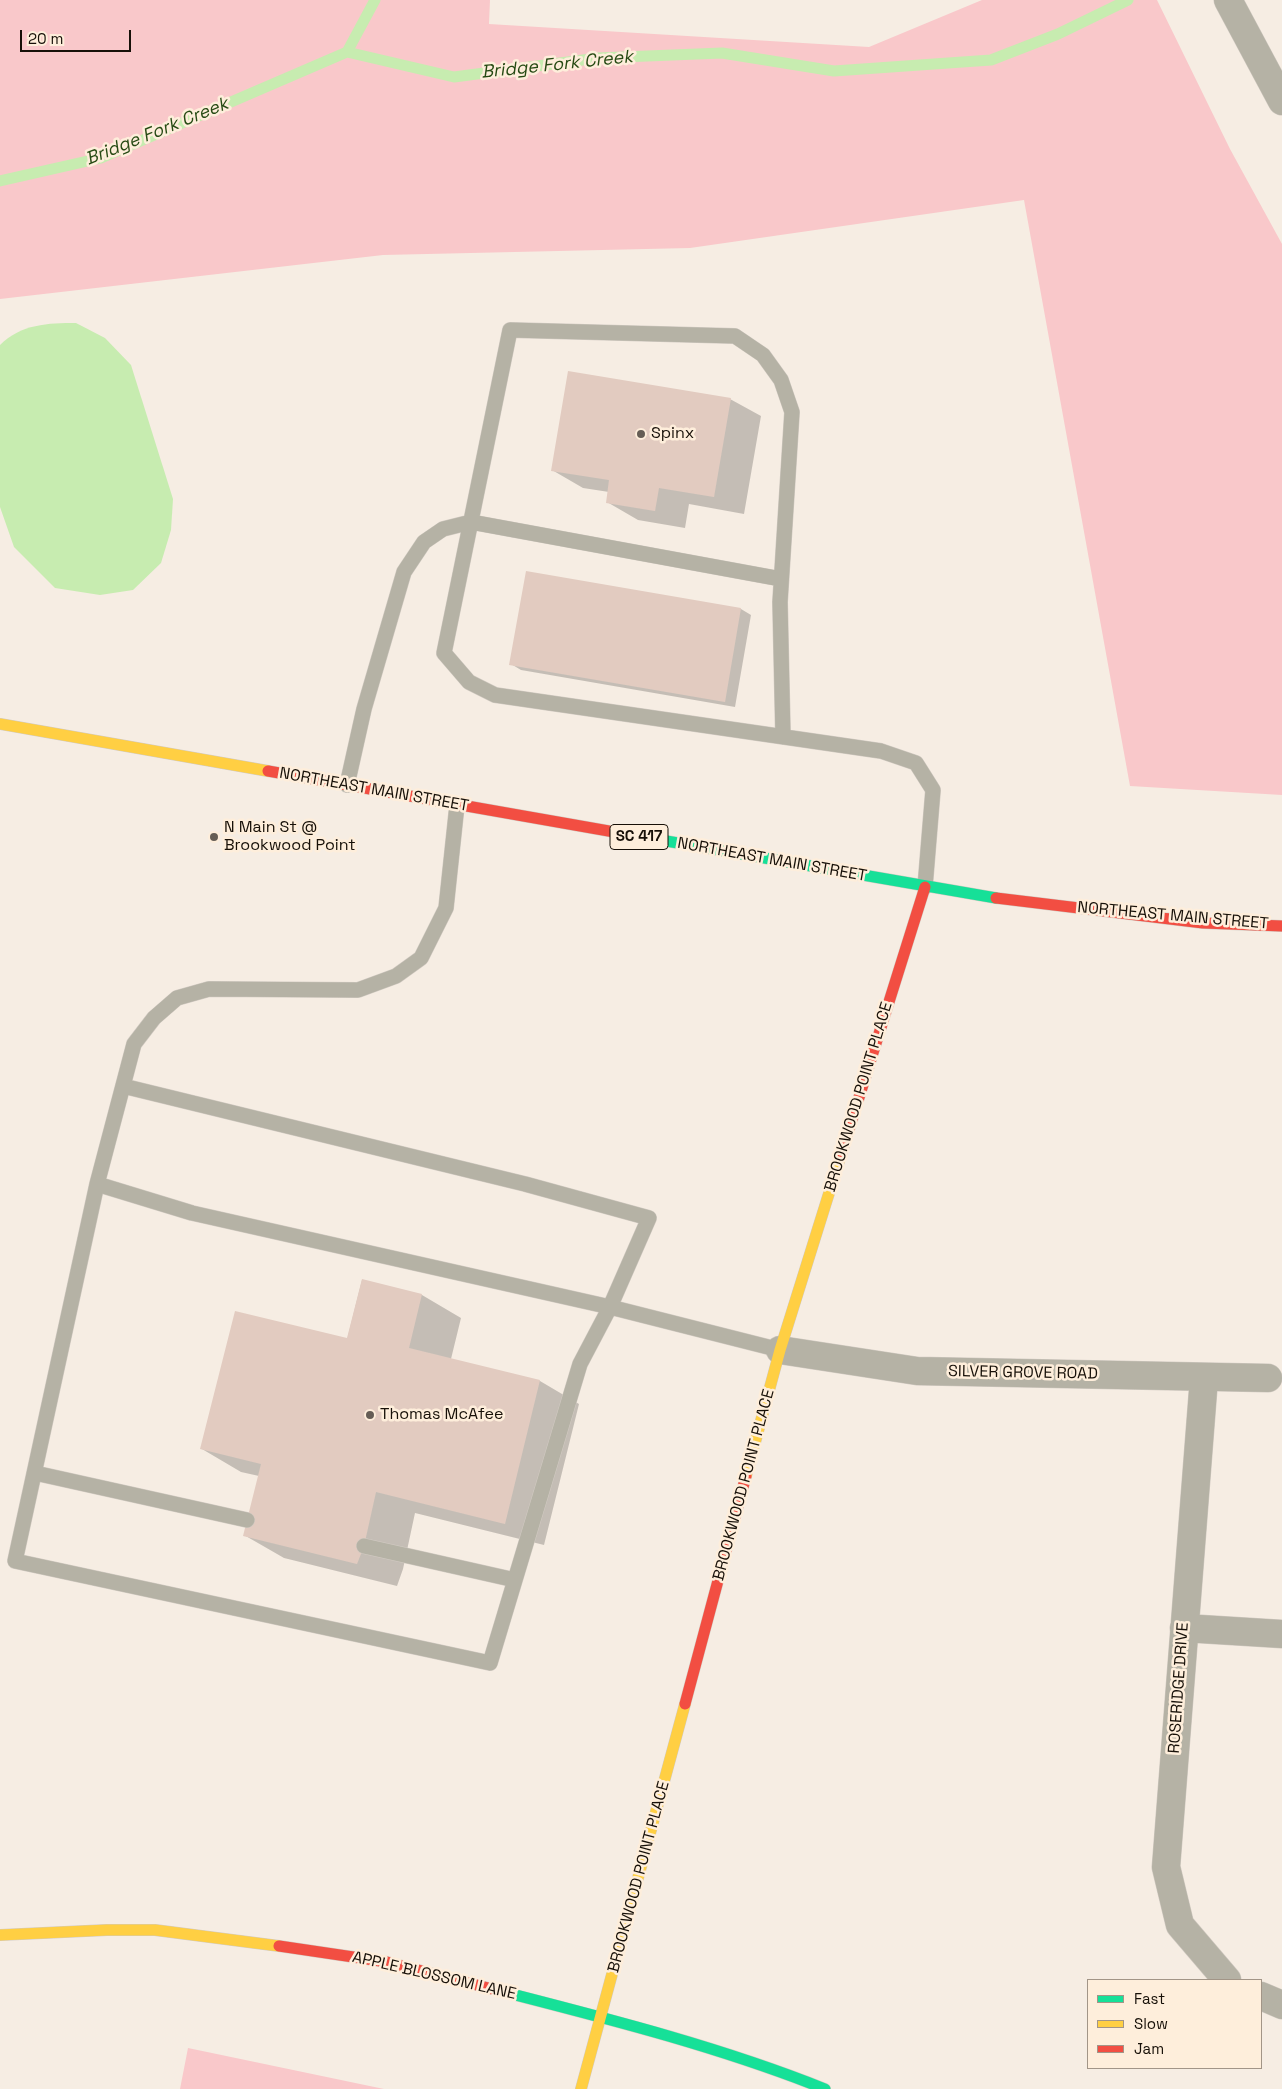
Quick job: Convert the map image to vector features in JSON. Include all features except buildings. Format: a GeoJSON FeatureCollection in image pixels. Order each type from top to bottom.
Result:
{"type":"FeatureCollection","features":[{"type":"Feature","properties":{"kind":"street"},"geometry":{"type":"LineString","coordinates":[[1228,0],[1282,101]]}},
{"type":"Feature","properties":{"kind":"street","name":"NORTHEAST MAIN STREET"},"geometry":{"type":"LineString","coordinates":[[0,724],[973,895],[1202,923],[1282,926]]}},
{"type":"Feature","properties":{"kind":"street","name":"BROOKWOOD POINT PLACE"},"geometry":{"type":"LineString","coordinates":[[581,2089],[780,1350],[925,887]]}},
{"type":"Feature","properties":{"kind":"street","name":"SILVER GROVE ROAD"},"geometry":{"type":"LineString","coordinates":[[780,1350],[917,1371],[1204,1378],[1275,1376]]}},
{"type":"Feature","properties":{"kind":"street","name":"ROSERIDGE DRIVE"},"geometry":{"type":"LineString","coordinates":[[1204,1378],[1166,1867],[1180,1925],[1226,1979]]}},
{"type":"Feature","properties":{"kind":"street"},"geometry":{"type":"LineString","coordinates":[[1184,1628],[1282,1634]]}},
{"type":"Feature","properties":{"kind":"street","name":"APPLE BLOSSOM LANE"},"geometry":{"type":"LineString","coordinates":[[0,1935],[107,1930],[155,1930],[387,1962],[601,2018],[767,2066],[826,2089]]}},
{"type":"Feature","properties":{"kind":"street"},"geometry":{"type":"LineString","coordinates":[[1262,1996],[1282,2005]]}},
{"type":"Feature","properties":{"kind":"lane"},"geometry":{"type":"LineString","coordinates":[[783,737],[781,579],[792,412],[781,380],[763,355],[734,336],[510,330],[444,653],[469,682],[495,695],[783,737],[880,751],[916,763],[933,790],[925,887]]}},
{"type":"Feature","properties":{"kind":"lane"},"geometry":{"type":"LineString","coordinates":[[347,785],[364,709],[404,572],[424,542],[443,528],[471,522],[781,579]]}},
{"type":"Feature","properties":{"kind":"lane"},"geometry":{"type":"LineString","coordinates":[[123,1086],[525,1184],[649,1218],[610,1307],[580,1364],[490,1663],[15,1561],[97,1184],[134,1044],[154,1018],[177,998],[209,989],[358,990],[396,976],[421,958],[446,908],[457,805]]}},
{"type":"Feature","properties":{"kind":"lane"},"geometry":{"type":"LineString","coordinates":[[97,1184],[192,1213],[610,1307],[780,1350]]}},
{"type":"Feature","properties":{"kind":"lane"},"geometry":{"type":"LineString","coordinates":[[35,1473],[247,1520]]}},
{"type":"Feature","properties":{"kind":"lane"},"geometry":{"type":"LineString","coordinates":[[364,1546],[515,1580]]}},
{"type":"Feature","properties":{"kind":"shaded area"},"geometry":{"type":"Polygon","coordinates":[[[0,0],[490,0],[489,24],[869,47],[982,0],[1157,0],[1230,149],[1282,244],[1282,795],[1130,786],[1024,200],[690,248],[383,255],[0,299],[0,0]]]}},
{"type":"Feature","properties":{"kind":"shaded area"},"geometry":{"type":"Polygon","coordinates":[[[55,323],[76,323],[105,338],[131,365],[173,499],[171,530],[161,563],[133,590],[100,595],[55,588],[14,547],[0,507],[0,345],[17,333],[35,326],[55,323]]]}},
{"type":"Feature","properties":{"kind":"shaded area"},"geometry":{"type":"Polygon","coordinates":[[[188,2048],[384,2089],[180,2089],[188,2048]]]}},
{"type":"Feature","properties":{"kind":"waterway"},"geometry":{"type":"LineString","coordinates":[[347,52],[375,0]]}},
{"type":"Feature","properties":{"kind":"waterway","name":"Bridge Fork Creek"},"geometry":{"type":"LineString","coordinates":[[0,181],[101,158],[347,52],[454,77],[598,58],[722,53],[834,71],[991,60],[1058,34],[1128,0]]}},
{"type":"Feature","properties":{"kind":"traffic: fast"},"geometry":{"type":"LineString","coordinates":[[620,833],[996,898]]}},
{"type":"Feature","properties":{"kind":"traffic: fast"},"geometry":{"type":"LineString","coordinates":[[500,1991],[623,2023],[705,2047],[825,2089]]}},
{"type":"Feature","properties":{"kind":"traffic: slow"},"geometry":{"type":"LineString","coordinates":[[0,724],[268,771]]}},
{"type":"Feature","properties":{"kind":"traffic: slow"},"geometry":{"type":"LineString","coordinates":[[746,1476],[780,1350],[840,1158]]}},
{"type":"Feature","properties":{"kind":"traffic: slow"},"geometry":{"type":"LineString","coordinates":[[581,2089],[685,1704]]}},
{"type":"Feature","properties":{"kind":"traffic: slow"},"geometry":{"type":"LineString","coordinates":[[0,1935],[107,1930],[155,1930],[279,1946]]}},
{"type":"Feature","properties":{"kind":"traffic: jam"},"geometry":{"type":"LineString","coordinates":[[268,771],[620,833]]}},
{"type":"Feature","properties":{"kind":"traffic: jam"},"geometry":{"type":"LineString","coordinates":[[840,1158],[925,887]]}},
{"type":"Feature","properties":{"kind":"traffic: jam"},"geometry":{"type":"LineString","coordinates":[[996,898],[1203,923],[1282,926]]}},
{"type":"Feature","properties":{"kind":"traffic: jam"},"geometry":{"type":"LineString","coordinates":[[685,1704],[746,1476]]}},
{"type":"Feature","properties":{"kind":"traffic: jam"},"geometry":{"type":"LineString","coordinates":[[279,1946],[387,1962],[500,1991]]}},
{"type":"Feature","properties":{"kind":"place","name":"Spinx"},"geometry":{"type":"Point","coordinates":[641,434]}},
{"type":"Feature","properties":{"kind":"place","name":"N Main St @ Brookwood Point"},"geometry":{"type":"Point","coordinates":[214,837]}},
{"type":"Feature","properties":{"kind":"place","name":"Thomas McAfee"},"geometry":{"type":"Point","coordinates":[370,1415]}}]}
